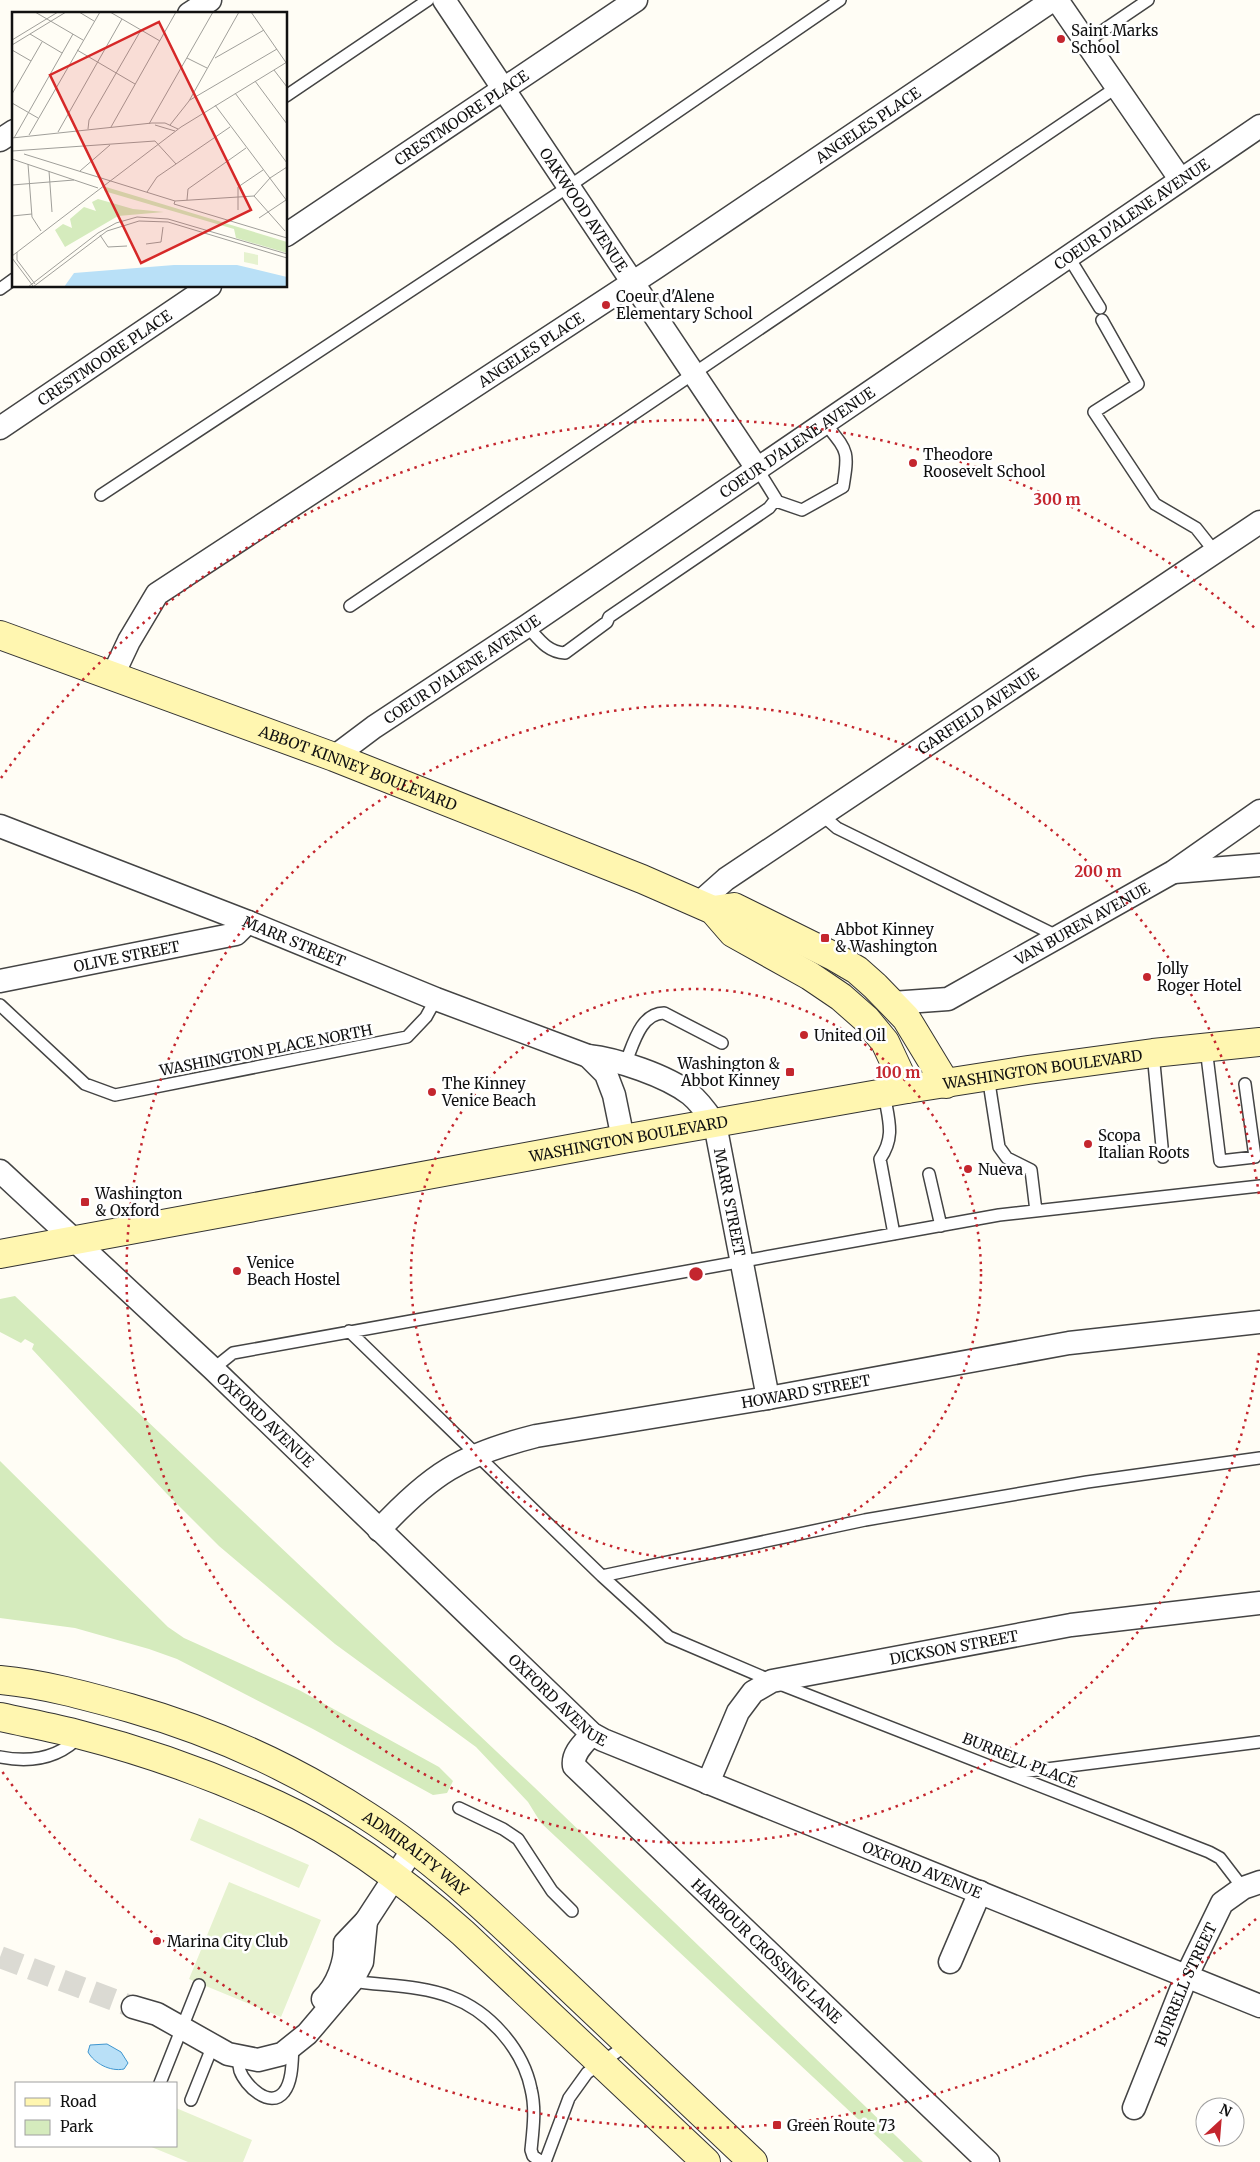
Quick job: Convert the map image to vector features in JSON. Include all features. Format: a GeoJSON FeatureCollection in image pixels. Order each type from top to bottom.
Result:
{"type":"FeatureCollection","features":[{"type":"Feature","properties":{"kind":"street"},"geometry":{"type":"LineString","coordinates":[[192,12],[210,0]]}},
{"type":"Feature","properties":{"kind":"street","name":"OAKWOOD AVENUE"},"geometry":{"type":"LineString","coordinates":[[444,0],[758,470]]}},
{"type":"Feature","properties":{"kind":"street","name":"CRESTMOORE PLACE"},"geometry":{"type":"LineString","coordinates":[[288,234],[636,0]]}},
{"type":"Feature","properties":{"kind":"street"},"geometry":{"type":"LineString","coordinates":[[1055,0],[1180,179]]}},
{"type":"Feature","properties":{"kind":"street","name":"ANGELES PLACE"},"geometry":{"type":"LineString","coordinates":[[113,675],[129,641],[157,594],[632,284],[1055,0]]}},
{"type":"Feature","properties":{"kind":"street","name":"COEUR D'ALENE AVENUE"},"geometry":{"type":"LineString","coordinates":[[334,757],[374,727],[758,470],[1180,179],[1260,126]]}},
{"type":"Feature","properties":{"kind":"street"},"geometry":{"type":"LineString","coordinates":[[0,140],[12,132]]}},
{"type":"Feature","properties":{"kind":"street","name":"CRESTMOORE PLACE"},"geometry":{"type":"LineString","coordinates":[[0,428],[207,288]]}},
{"type":"Feature","properties":{"kind":"street","name":"GARFIELD AVENUE"},"geometry":{"type":"LineString","coordinates":[[706,907],[726,879],[1260,522]]}},
{"type":"Feature","properties":{"kind":"street","name":"ABBOT KINNEY BOULEVARD"},"geometry":{"type":"LineString","coordinates":[[0,635],[334,757],[706,907],[733,933],[810,976],[841,997],[866,1020],[885,1042],[895,1091]]}},
{"type":"Feature","properties":{"kind":"street","name":"VAN BUREN AVENUE"},"geometry":{"type":"LineString","coordinates":[[892,1003],[948,999],[1172,872],[1260,811]]}},
{"type":"Feature","properties":{"kind":"street","name":"MARR STREET"},"geometry":{"type":"LineString","coordinates":[[0,826],[248,922],[436,999],[588,1056],[605,1058],[625,1064],[678,1086],[692,1095],[716,1124],[768,1398]]}},
{"type":"Feature","properties":{"kind":"street"},"geometry":{"type":"LineString","coordinates":[[1172,872],[1260,865]]}},
{"type":"Feature","properties":{"kind":"street","name":"ABBOT KINNEY BOULEVARD"},"geometry":{"type":"LineString","coordinates":[[706,907],[734,907],[833,956],[857,970],[906,1018],[946,1084]]}},
{"type":"Feature","properties":{"kind":"street","name":"OLIVE STREET"},"geometry":{"type":"LineString","coordinates":[[0,981],[236,934],[248,922]]}},
{"type":"Feature","properties":{"kind":"street","name":"WASHINGTON BOULEVARD"},"geometry":{"type":"LineString","coordinates":[[0,1254],[623,1139],[895,1091],[1153,1053],[1260,1042]]}},
{"type":"Feature","properties":{"kind":"street","name":"MARR STREET"},"geometry":{"type":"LineString","coordinates":[[588,1056],[606,1074],[614,1095],[623,1139]]}},
{"type":"Feature","properties":{"kind":"street","name":"OXFORD AVENUE"},"geometry":{"type":"LineString","coordinates":[[0,1170],[213,1369],[592,1734],[708,1783],[1260,2006]]}},
{"type":"Feature","properties":{"kind":"street","name":"HOWARD STREET"},"geometry":{"type":"LineString","coordinates":[[379,1530],[425,1484],[452,1466],[500,1445],[536,1436],[768,1398],[1069,1343],[1260,1322]]}},
{"type":"Feature","properties":{"kind":"street","name":"DICKSON STREET"},"geometry":{"type":"LineString","coordinates":[[708,1783],[738,1712],[753,1692],[772,1680],[1071,1625],[1260,1603]]}},
{"type":"Feature","properties":{"kind":"street","name":"ADMIRALTY WAY"},"geometry":{"type":"LineString","coordinates":[[0,1680],[23,1682],[93,1697],[172,1720],[239,1747],[306,1779],[368,1816],[443,1873],[518,1940],[753,2162]]}},
{"type":"Feature","properties":{"kind":"street","name":"ADMIRALTY WAY"},"geometry":{"type":"LineString","coordinates":[[0,1717],[81,1735],[166,1760],[278,1805],[350,1846],[428,1902],[463,1933],[706,2162]]}},
{"type":"Feature","properties":{"kind":"street","name":"HARBOUR CROSSING LANE"},"geometry":{"type":"LineString","coordinates":[[592,1734],[575,1754],[574,1766],[988,2162]]}},
{"type":"Feature","properties":{"kind":"street"},"geometry":{"type":"LineString","coordinates":[[300,2040],[319,2003],[333,1987],[345,1956],[345,1943],[366,1921],[413,1849]]}},
{"type":"Feature","properties":{"kind":"street","name":"BURRELL STREET"},"geometry":{"type":"LineString","coordinates":[[1134,2108],[1187,1975],[1222,1904],[1252,1885]]}},
{"type":"Feature","properties":{"kind":"street"},"geometry":{"type":"LineString","coordinates":[[950,1962],[980,1892]]}},
{"type":"Feature","properties":{"kind":"street"},"geometry":{"type":"LineString","coordinates":[[133,2006],[157,2014],[228,2054],[258,2060],[282,2054],[300,2040],[352,1981],[362,1962],[366,1921]]}},
{"type":"Feature","properties":{"kind":"lane"},"geometry":{"type":"LineString","coordinates":[[288,95],[428,0]]}},
{"type":"Feature","properties":{"kind":"lane"},"geometry":{"type":"LineString","coordinates":[[100,495],[568,187],[840,0]]}},
{"type":"Feature","properties":{"kind":"lane"},"geometry":{"type":"LineString","coordinates":[[1086,42],[1148,0]]}},
{"type":"Feature","properties":{"kind":"lane"},"geometry":{"type":"LineString","coordinates":[[350,606],[1117,87]]}},
{"type":"Feature","properties":{"kind":"lane"},"geometry":{"type":"LineString","coordinates":[[1068,256],[1100,308]]}},
{"type":"Feature","properties":{"kind":"lane"},"geometry":{"type":"LineString","coordinates":[[0,288],[12,280]]}},
{"type":"Feature","properties":{"kind":"lane"},"geometry":{"type":"LineString","coordinates":[[1102,320],[1138,384],[1094,412],[1155,504],[1196,528],[1215,552]]}},
{"type":"Feature","properties":{"kind":"lane"},"geometry":{"type":"LineString","coordinates":[[776,502],[802,510],[843,487],[848,459],[843,446],[825,423]]}},
{"type":"Feature","properties":{"kind":"lane"},"geometry":{"type":"LineString","coordinates":[[758,470],[774,492],[776,502]]}},
{"type":"Feature","properties":{"kind":"lane"},"geometry":{"type":"LineString","coordinates":[[527,626],[545,646],[554,652],[565,653],[607,622],[609,617],[776,502]]}},
{"type":"Feature","properties":{"kind":"lane"},"geometry":{"type":"LineString","coordinates":[[822,815],[837,828],[1059,937]]}},
{"type":"Feature","properties":{"kind":"lane","name":"WASHINGTON PLACE NORTH"},"geometry":{"type":"LineString","coordinates":[[0,1005],[85,1084],[115,1095],[406,1038],[426,1017],[436,999]]}},
{"type":"Feature","properties":{"kind":"lane"},"geometry":{"type":"LineString","coordinates":[[625,1064],[646,1018],[654,1013],[664,1013],[722,1043]]}},
{"type":"Feature","properties":{"kind":"lane"},"geometry":{"type":"LineString","coordinates":[[1206,1048],[1220,1161],[1255,1157],[1245,1084]]}},
{"type":"Feature","properties":{"kind":"lane"},"geometry":{"type":"LineString","coordinates":[[1153,1053],[1163,1157]]}},
{"type":"Feature","properties":{"kind":"lane"},"geometry":{"type":"LineString","coordinates":[[988,1076],[999,1147],[1007,1158],[1031,1170],[1036,1211]]}},
{"type":"Feature","properties":{"kind":"lane"},"geometry":{"type":"LineString","coordinates":[[894,1234],[880,1159],[888,1147],[891,1138],[895,1091]]}},
{"type":"Feature","properties":{"kind":"lane"},"geometry":{"type":"LineString","coordinates":[[929,1174],[941,1226]]}},
{"type":"Feature","properties":{"kind":"lane"},"geometry":{"type":"LineString","coordinates":[[213,1369],[233,1353],[999,1215],[1260,1186]]}},
{"type":"Feature","properties":{"kind":"lane","name":"BURRELL PLACE"},"geometry":{"type":"LineString","coordinates":[[349,1331],[602,1576],[668,1637],[772,1680],[1209,1852],[1220,1858],[1252,1885]]}},
{"type":"Feature","properties":{"kind":"lane"},"geometry":{"type":"LineString","coordinates":[[602,1576],[864,1520],[1087,1482],[1260,1458]]}},
{"type":"Feature","properties":{"kind":"lane"},"geometry":{"type":"LineString","coordinates":[[0,1757],[29,1760],[63,1752],[81,1735]]}},
{"type":"Feature","properties":{"kind":"lane"},"geometry":{"type":"LineString","coordinates":[[1012,1773],[1260,1742]]}},
{"type":"Feature","properties":{"kind":"lane"},"geometry":{"type":"LineString","coordinates":[[459,1808],[503,1829],[518,1839],[552,1891],[572,1911]]}},
{"type":"Feature","properties":{"kind":"lane"},"geometry":{"type":"LineString","coordinates":[[352,1981],[429,1990],[459,2000],[482,2014],[502,2033],[523,2065],[531,2088],[533,2104],[532,2156],[544,2162],[568,2098],[587,2073],[601,2061],[628,2044]]}},
{"type":"Feature","properties":{"kind":"lane"},"geometry":{"type":"LineString","coordinates":[[160,2082],[198,1985]]}},
{"type":"Feature","properties":{"kind":"lane"},"geometry":{"type":"LineString","coordinates":[[238,2056],[240,2071],[251,2088],[268,2098],[276,2098],[284,2093],[288,2086],[300,2040]]}},
{"type":"Feature","properties":{"kind":"lane"},"geometry":{"type":"LineString","coordinates":[[191,2100],[213,2045]]}},
{"type":"Feature","properties":{"kind":"green space"},"geometry":{"type":"Polygon","coordinates":[[[15,1296],[534,1787],[923,2162],[904,2162],[541,1823],[528,1802],[476,1747],[335,1644],[219,1546],[167,1494],[32,1349],[34,1344],[25,1339],[21,1343],[0,1332],[0,1299],[15,1296]]]}},
{"type":"Feature","properties":{"kind":"green space"},"geometry":{"type":"Polygon","coordinates":[[[0,1461],[168,1627],[184,1638],[299,1690],[439,1767],[453,1781],[447,1793],[433,1795],[313,1729],[177,1659],[75,1628],[0,1618],[0,1461]]]}},
{"type":"Feature","properties":{"kind":"green space"},"geometry":{"type":"Polygon","coordinates":[[[199,1818],[309,1865],[299,1888],[190,1840],[199,1818]]]}},
{"type":"Feature","properties":{"kind":"green space"},"geometry":{"type":"Polygon","coordinates":[[[229,1882],[321,1920],[281,2017],[189,1979],[229,1882]]]}},
{"type":"Feature","properties":{"kind":"green space"},"geometry":{"type":"Polygon","coordinates":[[[178,2109],[252,2140],[243,2162],[188,2162],[151,2147],[178,2147],[178,2109]]]}},
{"type":"Feature","properties":{"kind":"water"},"geometry":{"type":"Polygon","coordinates":[[[107,2044],[121,2052],[128,2063],[124,2069],[119,2070],[103,2066],[94,2060],[88,2052],[90,2045],[107,2044]]]}},
{"type":"Feature","properties":{"kind":"tunnel"},"geometry":{"type":"LineString","coordinates":[[0,1957],[133,2007]]}},
{"type":"Feature","properties":{"kind":"place","name":"Saint Marks School"},"geometry":{"type":"Point","coordinates":[1061,39]}},
{"type":"Feature","properties":{"kind":"place","name":"Coeur d'Alene Elementary School"},"geometry":{"type":"Point","coordinates":[606,305]}},
{"type":"Feature","properties":{"kind":"place","name":"Theodore Roosevelt School"},"geometry":{"type":"Point","coordinates":[913,463]}},
{"type":"Feature","properties":{"kind":"place","name":"Abbot Kinney & Washington"},"geometry":{"type":"Point","coordinates":[825,938]}},
{"type":"Feature","properties":{"kind":"place","name":"Jolly Roger Hotel"},"geometry":{"type":"Point","coordinates":[1147,977]}},
{"type":"Feature","properties":{"kind":"place","name":"United Oil"},"geometry":{"type":"Point","coordinates":[804,1035]}},
{"type":"Feature","properties":{"kind":"place","name":"Washington & Abbot Kinney"},"geometry":{"type":"Point","coordinates":[790,1072]}},
{"type":"Feature","properties":{"kind":"place","name":"The Kinney Venice Beach"},"geometry":{"type":"Point","coordinates":[432,1092]}},
{"type":"Feature","properties":{"kind":"place","name":"Scopa Italian Roots"},"geometry":{"type":"Point","coordinates":[1088,1144]}},
{"type":"Feature","properties":{"kind":"place","name":"Nueva"},"geometry":{"type":"Point","coordinates":[968,1169]}},
{"type":"Feature","properties":{"kind":"place","name":"Washington & Oxford"},"geometry":{"type":"Point","coordinates":[85,1202]}},
{"type":"Feature","properties":{"kind":"place","name":"Venice Beach Hostel"},"geometry":{"type":"Point","coordinates":[237,1271]}},
{"type":"Feature","properties":{"kind":"place","name":"Marina City Club"},"geometry":{"type":"Point","coordinates":[157,1941]}},
{"type":"Feature","properties":{"kind":"place","name":"Green Route 73"},"geometry":{"type":"Point","coordinates":[777,2125]}}]}
